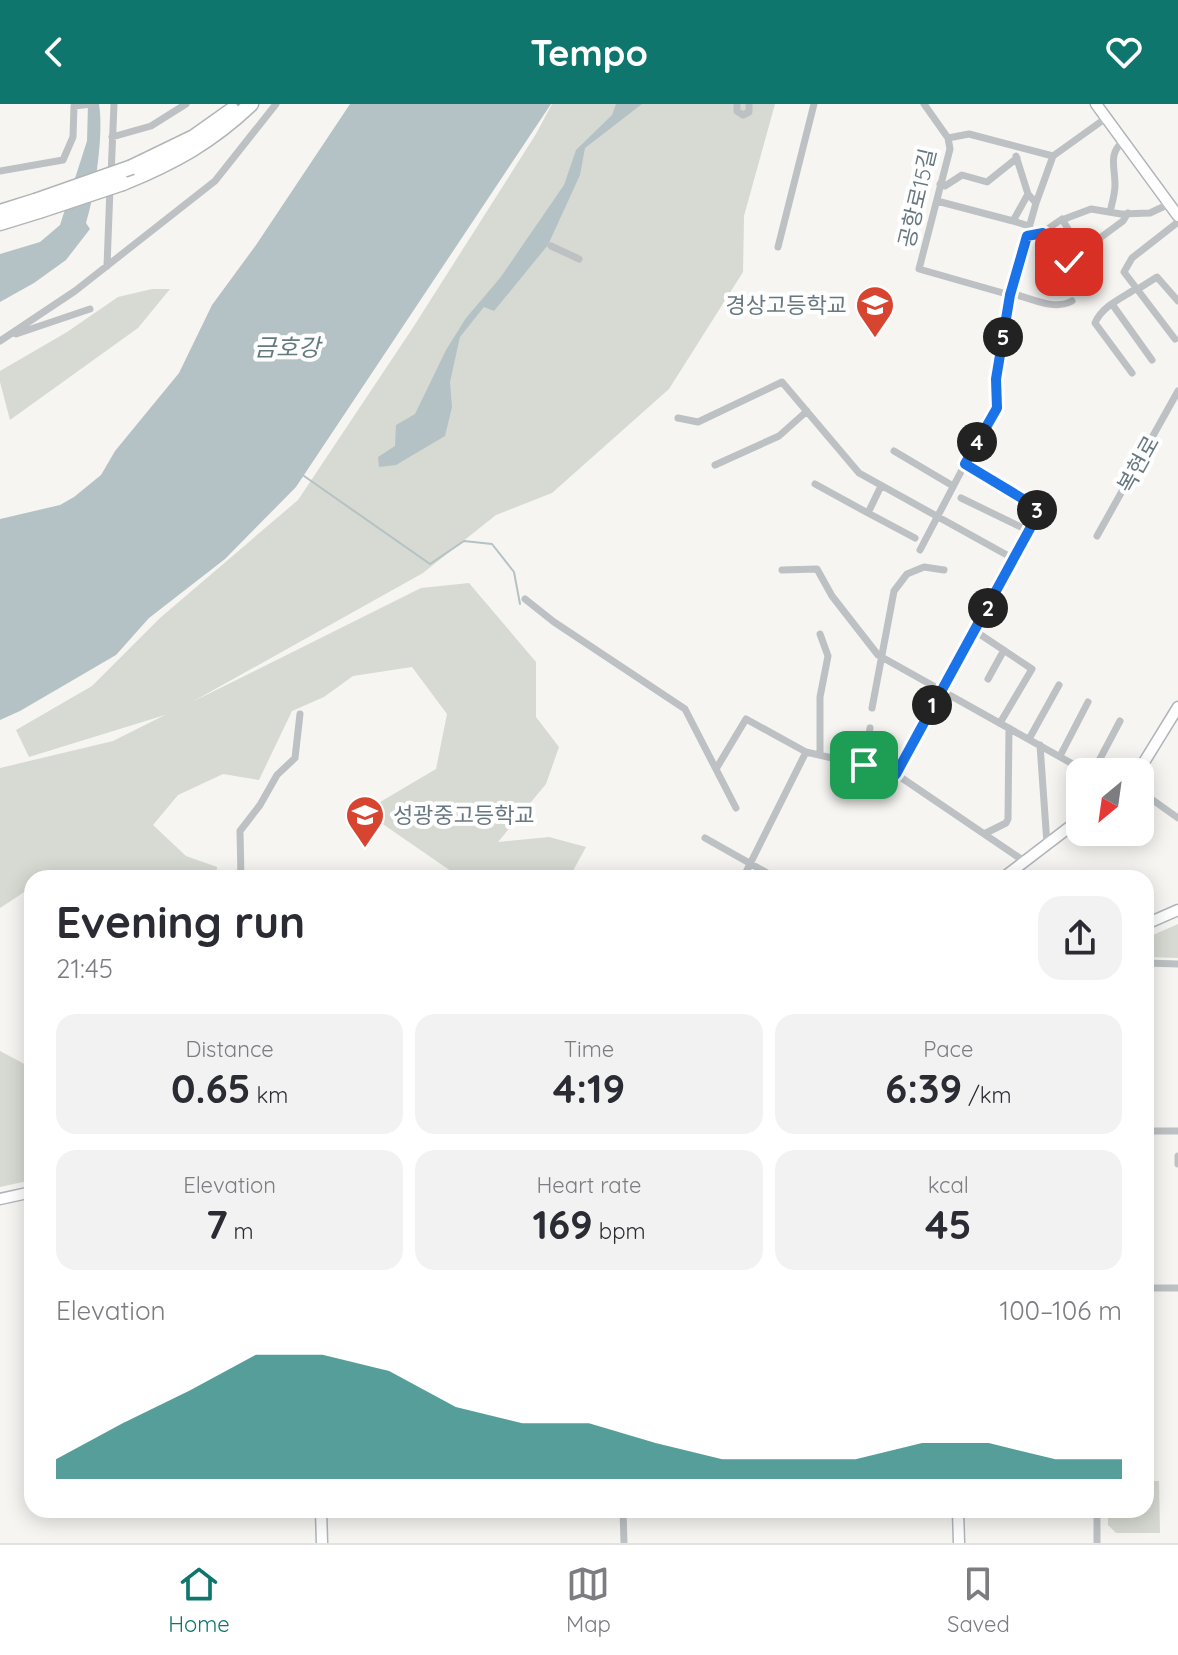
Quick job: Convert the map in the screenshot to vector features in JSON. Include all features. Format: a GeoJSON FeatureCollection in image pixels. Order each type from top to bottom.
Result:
{"type":"FeatureCollection","features":[{"type":"Feature","properties":{"kind":"highway"},"geometry":{"type":"LineString","coordinates":[[0,223],[194,137],[238,104]]}},
{"type":"Feature","properties":{"kind":"highway"},"geometry":{"type":"LineString","coordinates":[[0,212],[37,206],[123,183],[173,163],[214,138],[251,104]]}},
{"type":"Feature","properties":{"kind":"main road"},"geometry":{"type":"LineString","coordinates":[[1096,104],[1178,219]]}},
{"type":"Feature","properties":{"kind":"main road"},"geometry":{"type":"LineString","coordinates":[[1147,758],[1178,707]]}},
{"type":"Feature","properties":{"kind":"main road"},"geometry":{"type":"LineString","coordinates":[[1013,870],[1066,830]]}},
{"type":"Feature","properties":{"kind":"main road"},"geometry":{"type":"LineString","coordinates":[[1154,920],[1178,910]]}},
{"type":"Feature","properties":{"kind":"main road"},"geometry":{"type":"LineString","coordinates":[[0,1199],[24,1194]]}},
{"type":"Feature","properties":{"kind":"main road"},"geometry":{"type":"LineString","coordinates":[[321,1518],[322,1543]]}},
{"type":"Feature","properties":{"kind":"main road"},"geometry":{"type":"LineString","coordinates":[[958,1518],[959,1543]]}},
{"type":"Feature","properties":{"kind":"street"},"geometry":{"type":"LineString","coordinates":[[0,171],[63,160],[73,137],[74,105],[92,104]]}},
{"type":"Feature","properties":{"kind":"street"},"geometry":{"type":"LineString","coordinates":[[107,266],[114,104]]}},
{"type":"Feature","properties":{"kind":"street"},"geometry":{"type":"LineString","coordinates":[[112,137],[151,126],[186,104]]}},
{"type":"Feature","properties":{"kind":"street"},"geometry":{"type":"LineString","coordinates":[[3,339],[75,291],[215,181],[276,104]]}},
{"type":"Feature","properties":{"kind":"street"},"geometry":{"type":"LineString","coordinates":[[737,104],[737,111],[743,115],[749,112],[749,104]]}},
{"type":"Feature","properties":{"kind":"street"},"geometry":{"type":"LineString","coordinates":[[778,247],[814,104]]}},
{"type":"Feature","properties":{"kind":"street","name":"공항로15길"},"geometry":{"type":"LineString","coordinates":[[924,104],[948,138],[950,149],[919,269],[1010,294]]}},
{"type":"Feature","properties":{"kind":"street"},"geometry":{"type":"LineString","coordinates":[[920,550],[997,408],[996,379],[1010,294],[1053,156],[1106,118]]}},
{"type":"Feature","properties":{"kind":"street","name":"공항로15길"},"geometry":{"type":"LineString","coordinates":[[948,138],[969,134],[1053,156]]}},
{"type":"Feature","properties":{"kind":"street"},"geometry":{"type":"LineString","coordinates":[[1110,212],[1115,189],[1111,162],[1115,149],[1123,141]]}},
{"type":"Feature","properties":{"kind":"street"},"geometry":{"type":"LineString","coordinates":[[1014,145],[1028,194],[1036,203]]}},
{"type":"Feature","properties":{"kind":"street"},"geometry":{"type":"LineString","coordinates":[[940,184],[945,186],[962,175],[987,182],[1017,158]]}},
{"type":"Feature","properties":{"kind":"street"},"geometry":{"type":"LineString","coordinates":[[1013,221],[1028,194]]}},
{"type":"Feature","properties":{"kind":"street"},"geometry":{"type":"LineString","coordinates":[[937,201],[1029,226]]}},
{"type":"Feature","properties":{"kind":"street"},"geometry":{"type":"LineString","coordinates":[[1027,236],[1043,233],[1062,219],[1091,209],[1150,213],[1169,204]]}},
{"type":"Feature","properties":{"kind":"street"},"geometry":{"type":"LineString","coordinates":[[1043,233],[1062,266],[1123,221],[1128,213]]}},
{"type":"Feature","properties":{"kind":"street"},"geometry":{"type":"LineString","coordinates":[[1062,219],[1082,252]]}},
{"type":"Feature","properties":{"kind":"street"},"geometry":{"type":"LineString","coordinates":[[1175,339],[1124,272],[1132,258],[1178,219]]}},
{"type":"Feature","properties":{"kind":"street"},"geometry":{"type":"LineString","coordinates":[[551,246],[579,259]]}},
{"type":"Feature","properties":{"kind":"street"},"geometry":{"type":"LineString","coordinates":[[1132,373],[1095,323],[1098,315],[1157,277],[1178,301]]}},
{"type":"Feature","properties":{"kind":"street"},"geometry":{"type":"LineString","coordinates":[[1010,294],[1063,306],[1072,301]]}},
{"type":"Feature","properties":{"kind":"street"},"geometry":{"type":"LineString","coordinates":[[1112,304],[1152,360]]}},
{"type":"Feature","properties":{"kind":"street"},"geometry":{"type":"LineString","coordinates":[[3,339],[90,309]]}},
{"type":"Feature","properties":{"kind":"street"},"geometry":{"type":"LineString","coordinates":[[678,418],[698,422],[782,382],[859,473],[1014,559]]}},
{"type":"Feature","properties":{"kind":"street","name":"복현로"},"geometry":{"type":"LineString","coordinates":[[1097,536],[1178,391]]}},
{"type":"Feature","properties":{"kind":"street"},"geometry":{"type":"LineString","coordinates":[[715,465],[779,436],[807,411]]}},
{"type":"Feature","properties":{"kind":"street"},"geometry":{"type":"LineString","coordinates":[[894,451],[953,486]]}},
{"type":"Feature","properties":{"kind":"street"},"geometry":{"type":"LineString","coordinates":[[896,774],[1039,512],[1033,505],[965,464]]}},
{"type":"Feature","properties":{"kind":"street"},"geometry":{"type":"LineString","coordinates":[[815,484],[915,538]]}},
{"type":"Feature","properties":{"kind":"street"},"geometry":{"type":"LineString","coordinates":[[868,513],[881,486]]}},
{"type":"Feature","properties":{"kind":"street"},"geometry":{"type":"LineString","coordinates":[[961,498],[1029,531]]}},
{"type":"Feature","properties":{"kind":"street"},"geometry":{"type":"LineString","coordinates":[[872,708],[894,591],[907,574],[924,567],[944,570]]}},
{"type":"Feature","properties":{"kind":"street"},"geometry":{"type":"LineString","coordinates":[[782,570],[817,569],[832,596],[878,655],[1066,759]]}},
{"type":"Feature","properties":{"kind":"street"},"geometry":{"type":"LineString","coordinates":[[525,599],[554,622],[685,709],[736,808]]}},
{"type":"Feature","properties":{"kind":"street"},"geometry":{"type":"LineString","coordinates":[[975,631],[1032,669],[1000,723]]}},
{"type":"Feature","properties":{"kind":"street"},"geometry":{"type":"LineString","coordinates":[[820,634],[828,656],[820,697],[820,755]]}},
{"type":"Feature","properties":{"kind":"street"},"geometry":{"type":"LineString","coordinates":[[988,679],[1004,650]]}},
{"type":"Feature","properties":{"kind":"street"},"geometry":{"type":"LineString","coordinates":[[1029,739],[1059,685]]}},
{"type":"Feature","properties":{"kind":"street"},"geometry":{"type":"LineString","coordinates":[[1060,756],[1088,702]]}},
{"type":"Feature","properties":{"kind":"street"},"geometry":{"type":"LineString","coordinates":[[241,870],[240,831],[277,775],[295,758],[300,714]]}},
{"type":"Feature","properties":{"kind":"street"},"geometry":{"type":"LineString","coordinates":[[716,769],[746,719],[806,752],[896,774],[1024,861]]}},
{"type":"Feature","properties":{"kind":"street"},"geometry":{"type":"LineString","coordinates":[[1098,758],[1120,721]]}},
{"type":"Feature","properties":{"kind":"street"},"geometry":{"type":"LineString","coordinates":[[864,765],[870,728]]}},
{"type":"Feature","properties":{"kind":"street"},"geometry":{"type":"LineString","coordinates":[[984,834],[1008,819],[1009,728]]}},
{"type":"Feature","properties":{"kind":"street"},"geometry":{"type":"LineString","coordinates":[[1040,745],[1047,844]]}},
{"type":"Feature","properties":{"kind":"street"},"geometry":{"type":"LineString","coordinates":[[747,870],[806,752]]}},
{"type":"Feature","properties":{"kind":"street"},"geometry":{"type":"LineString","coordinates":[[1154,801],[1178,818]]}},
{"type":"Feature","properties":{"kind":"street"},"geometry":{"type":"LineString","coordinates":[[705,838],[762,870]]}},
{"type":"Feature","properties":{"kind":"street"},"geometry":{"type":"LineString","coordinates":[[1154,963],[1178,964]]}},
{"type":"Feature","properties":{"kind":"street"},"geometry":{"type":"LineString","coordinates":[[1154,1131],[1178,1131]]}},
{"type":"Feature","properties":{"kind":"street"},"geometry":{"type":"LineString","coordinates":[[1154,1288],[1178,1288]]}},
{"type":"Feature","properties":{"kind":"street"},"geometry":{"type":"LineString","coordinates":[[623,1518],[624,1543]]}},
{"type":"Feature","properties":{"kind":"street"},"geometry":{"type":"LineString","coordinates":[[1097,1518],[1097,1543]]}},
{"type":"Feature","properties":{"kind":"shaded area"},"geometry":{"type":"Polygon","coordinates":[[[552,104],[775,104],[744,216],[743,272],[669,389],[552,493],[496,515],[423,573],[192,702],[421,588],[469,583],[536,662],[536,717],[559,747],[546,784],[498,842],[549,837],[586,847],[573,870],[449,870],[374,818],[370,808],[436,769],[447,714],[412,667],[353,676],[324,697],[292,711],[259,780],[223,774],[178,795],[153,825],[186,856],[217,867],[217,870],[24,870],[24,892],[0,908],[0,768],[113,741],[165,715],[29,757],[16,730],[92,686],[160,618],[298,500],[536,134],[552,104]]]}},
{"type":"Feature","properties":{"kind":"shaded area"},"geometry":{"type":"Polygon","coordinates":[[[152,289],[170,289],[138,328],[10,420],[0,371],[67,332],[118,297],[152,289]]]}},
{"type":"Feature","properties":{"kind":"shaded area"},"geometry":{"type":"Polygon","coordinates":[[[1178,924],[1178,958],[1154,957],[1154,934],[1178,924]]]}},
{"type":"Feature","properties":{"kind":"shaded area"},"geometry":{"type":"Polygon","coordinates":[[[0,1051],[24,1064],[24,1182],[0,1187],[0,1051]]]}},
{"type":"Feature","properties":{"kind":"shaded area"},"geometry":{"type":"Polygon","coordinates":[[[1154,1481],[1159,1481],[1160,1533],[1116,1533],[1108,1525],[1108,1518],[1154,1518],[1154,1481]]]}},
{"type":"Feature","properties":{"kind":"water"},"geometry":{"type":"Polygon","coordinates":[[[88,104],[99,104],[100,116],[98,164],[86,223],[90,229],[66,260],[0,302],[0,254],[40,242],[60,225],[87,141],[88,104]]]}},
{"type":"Feature","properties":{"kind":"water","name":"금호강"},"geometry":{"type":"Polygon","coordinates":[[[350,104],[551,104],[296,487],[225,559],[149,618],[116,655],[0,720],[0,519],[60,505],[101,475],[115,451],[179,373],[212,305],[350,104]]]}},
{"type":"Feature","properties":{"kind":"water"},"geometry":{"type":"Polygon","coordinates":[[[616,104],[642,104],[585,148],[580,175],[548,245],[494,311],[484,307],[460,337],[450,382],[452,407],[445,436],[396,465],[379,467],[378,457],[395,446],[396,425],[415,414],[446,350],[466,318],[500,278],[564,185],[576,150],[612,115],[616,104]]]}},
{"type":"Feature","properties":{"kind":"waterway"},"geometry":{"type":"LineString","coordinates":[[304,476],[430,564],[464,541],[492,544],[514,572],[520,604]]}},
{"type":"Feature","properties":{"kind":"place","name":"경상고등학교"},"geometry":{"type":"Point","coordinates":[875,339]}},
{"type":"Feature","properties":{"kind":"place","name":"성광중고등학교"},"geometry":{"type":"Point","coordinates":[365,849]}},
{"type":"Feature","properties":{"kind":"route"},"geometry":{"type":"LineString","coordinates":[[864,765],[896,774],[1039,512],[1033,505],[965,464],[997,408],[996,379],[1010,295],[1027,236],[1043,233],[1062,266],[1069,262]]}}]}
